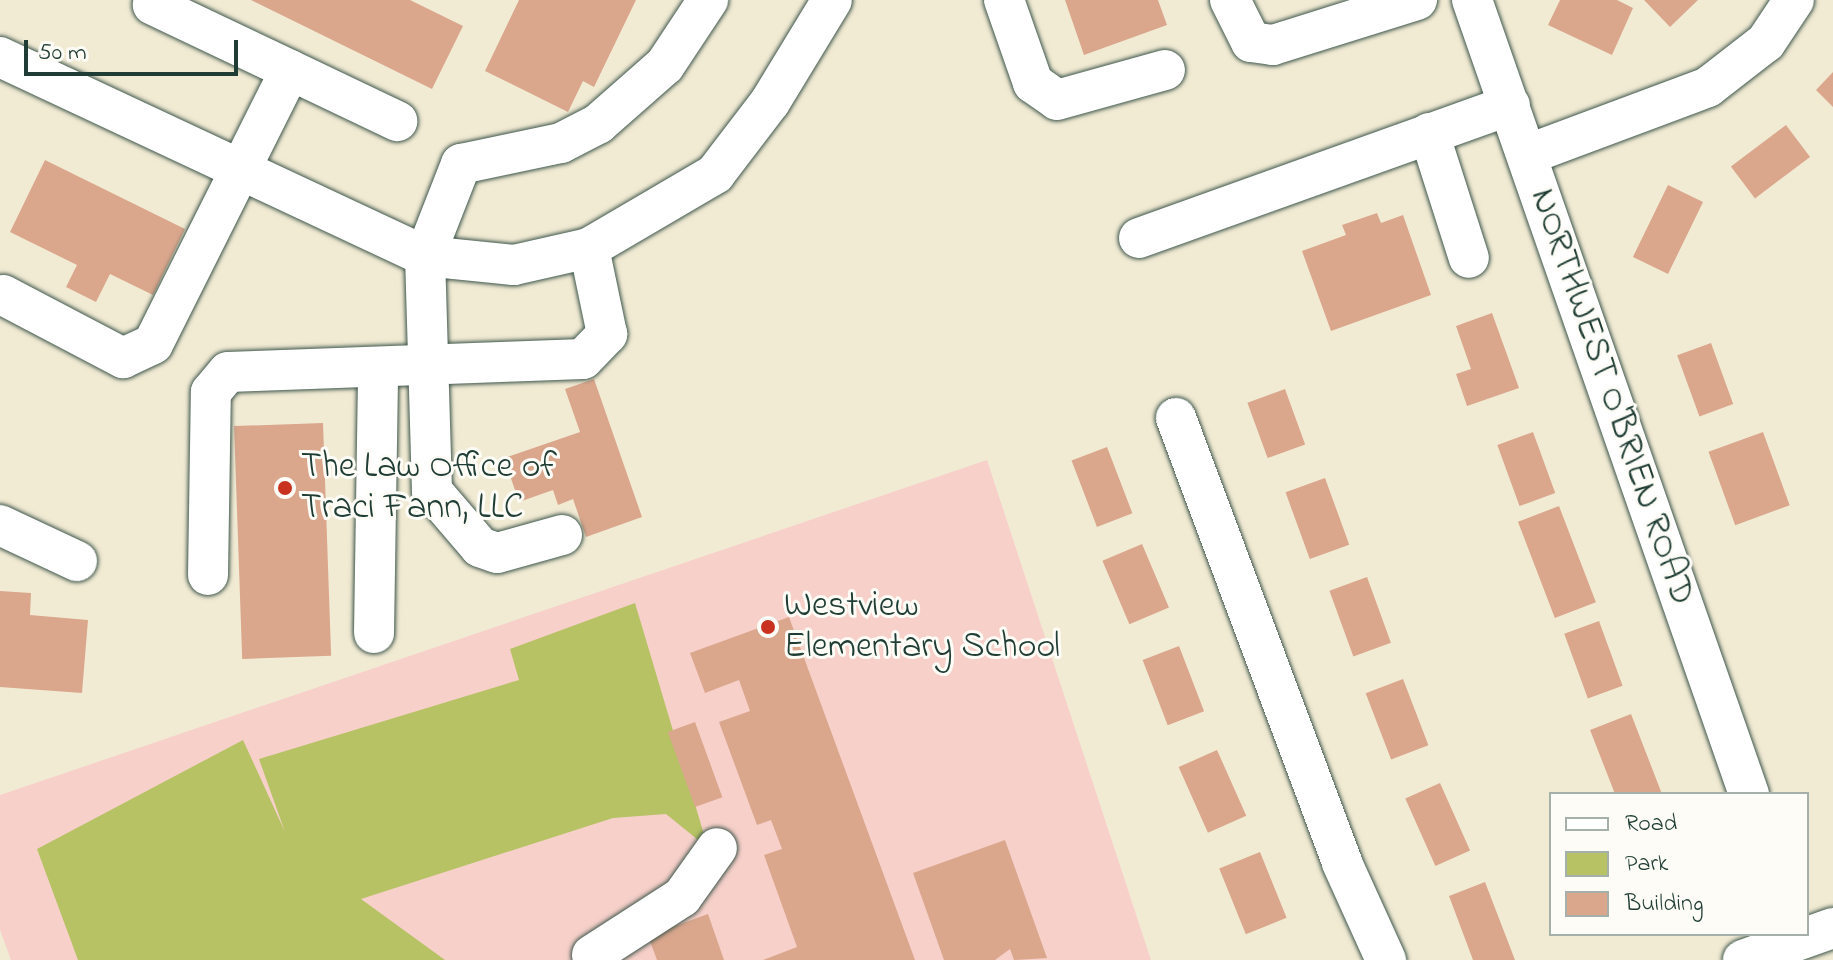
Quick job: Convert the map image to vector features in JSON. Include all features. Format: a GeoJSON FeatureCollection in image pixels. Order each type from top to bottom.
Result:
{"type":"FeatureCollection","features":[{"type":"Feature","properties":{"kind":"street"},"geometry":{"type":"LineString","coordinates":[[562,535],[497,553],[480,547],[451,514],[426,474],[425,256],[461,164],[561,143],[598,124],[665,65],[708,0]]}},
{"type":"Feature","properties":{"kind":"street"},"geometry":{"type":"LineString","coordinates":[[0,57],[425,256],[514,265],[589,248],[715,174],[770,102],[832,0]]}},
{"type":"Feature","properties":{"kind":"street"},"geometry":{"type":"LineString","coordinates":[[1004,0],[1033,83],[1057,100],[1165,70]]}},
{"type":"Feature","properties":{"kind":"street"},"geometry":{"type":"LineString","coordinates":[[1230,0],[1251,42],[1273,45],[1417,0]]}},
{"type":"Feature","properties":{"kind":"street","name":"NORTHWEST O'BRIEN ROAD"},"geometry":{"type":"LineString","coordinates":[[1472,0],[1529,154],[1748,792]]}},
{"type":"Feature","properties":{"kind":"street"},"geometry":{"type":"LineString","coordinates":[[1529,154],[1708,87],[1766,42],[1794,0]]}},
{"type":"Feature","properties":{"kind":"street"},"geometry":{"type":"LineString","coordinates":[[153,5],[397,121]]}},
{"type":"Feature","properties":{"kind":"street"},"geometry":{"type":"LineString","coordinates":[[3,295],[123,358],[140,354],[153,344],[290,70]]}},
{"type":"Feature","properties":{"kind":"street"},"geometry":{"type":"LineString","coordinates":[[1139,238],[1510,105]]}},
{"type":"Feature","properties":{"kind":"street"},"geometry":{"type":"LineString","coordinates":[[1429,133],[1469,258]]}},
{"type":"Feature","properties":{"kind":"street"},"geometry":{"type":"LineString","coordinates":[[208,575],[211,392],[228,372],[425,368],[583,359],[607,334],[589,248]]}},
{"type":"Feature","properties":{"kind":"street"},"geometry":{"type":"LineString","coordinates":[[374,633],[378,368]]}},
{"type":"Feature","properties":{"kind":"street"},"geometry":{"type":"LineString","coordinates":[[1176,418],[1342,863],[1386,960]]}},
{"type":"Feature","properties":{"kind":"street"},"geometry":{"type":"LineString","coordinates":[[0,525],[77,561]]}},
{"type":"Feature","properties":{"kind":"street"},"geometry":{"type":"LineString","coordinates":[[586,958],[682,897],[717,848]]}},
{"type":"Feature","properties":{"kind":"street"},"geometry":{"type":"LineString","coordinates":[[1743,960],[1814,940]]}},
{"type":"Feature","properties":{"kind":"shaded area","name":"Westview Elementary School"},"geometry":{"type":"Polygon","coordinates":[[[987,460],[1151,960],[11,960],[0,930],[0,795],[987,460]]]}},
{"type":"Feature","properties":{"kind":"green space"},"geometry":{"type":"Polygon","coordinates":[[[635,603],[708,848],[666,814],[613,818],[361,899],[445,960],[78,960],[37,849],[243,740],[285,832],[259,759],[519,680],[510,649],[635,603]]]}},
{"type":"Feature","properties":{"kind":"building"},"geometry":{"type":"Polygon","coordinates":[[[251,0],[410,0],[463,26],[432,89],[251,0]]]}},
{"type":"Feature","properties":{"kind":"building"},"geometry":{"type":"Polygon","coordinates":[[[519,0],[636,0],[594,87],[583,81],[568,112],[485,71],[519,0]]]}},
{"type":"Feature","properties":{"kind":"building"},"geometry":{"type":"Polygon","coordinates":[[[1065,0],[1158,0],[1167,25],[1084,55],[1065,0]]]}},
{"type":"Feature","properties":{"kind":"building"},"geometry":{"type":"Polygon","coordinates":[[[1560,0],[1617,0],[1633,8],[1612,55],[1548,25],[1560,0]]]}},
{"type":"Feature","properties":{"kind":"building"},"geometry":{"type":"Polygon","coordinates":[[[1644,0],[1698,0],[1670,27],[1644,0]]]}},
{"type":"Feature","properties":{"kind":"building"},"geometry":{"type":"Polygon","coordinates":[[[1833,72],[1833,107],[1816,90],[1833,72]]]}},
{"type":"Feature","properties":{"kind":"building"},"geometry":{"type":"Polygon","coordinates":[[[1786,125],[1810,157],[1755,198],[1731,167],[1786,125]]]}},
{"type":"Feature","properties":{"kind":"building"},"geometry":{"type":"Polygon","coordinates":[[[45,160],[185,229],[153,295],[110,274],[96,302],[66,287],[77,265],[10,232],[45,160]]]}},
{"type":"Feature","properties":{"kind":"building"},"geometry":{"type":"Polygon","coordinates":[[[1668,185],[1703,202],[1668,274],[1633,257],[1668,185]]]}},
{"type":"Feature","properties":{"kind":"building"},"geometry":{"type":"Polygon","coordinates":[[[1377,213],[1381,223],[1403,215],[1431,295],[1331,331],[1302,251],[1346,235],[1342,225],[1377,213]]]}},
{"type":"Feature","properties":{"kind":"building"},"geometry":{"type":"Polygon","coordinates":[[[1492,313],[1519,388],[1467,406],[1456,374],[1471,369],[1456,326],[1492,313]]]}},
{"type":"Feature","properties":{"kind":"building"},"geometry":{"type":"Polygon","coordinates":[[[1711,343],[1733,404],[1699,416],[1677,355],[1711,343]]]}},
{"type":"Feature","properties":{"kind":"building"},"geometry":{"type":"Polygon","coordinates":[[[594,379],[642,517],[586,537],[573,499],[558,505],[553,490],[519,502],[504,458],[580,432],[565,389],[594,379]]]}},
{"type":"Feature","properties":{"kind":"building"},"geometry":{"type":"Polygon","coordinates":[[[1285,389],[1305,444],[1268,458],[1247,403],[1285,389]]]}},
{"type":"Feature","properties":{"kind":"building"},"geometry":{"type":"Polygon","coordinates":[[[323,423],[331,656],[242,659],[234,426],[323,423]]]}},
{"type":"Feature","properties":{"kind":"building"},"geometry":{"type":"Polygon","coordinates":[[[1533,432],[1555,493],[1520,506],[1497,445],[1533,432]]]}},
{"type":"Feature","properties":{"kind":"building"},"geometry":{"type":"Polygon","coordinates":[[[1763,432],[1790,505],[1735,525],[1708,452],[1763,432]]]}},
{"type":"Feature","properties":{"kind":"building"},"geometry":{"type":"Polygon","coordinates":[[[1107,447],[1132,513],[1097,527],[1072,461],[1107,447]]]}},
{"type":"Feature","properties":{"kind":"building"},"geometry":{"type":"Polygon","coordinates":[[[1325,478],[1349,545],[1310,559],[1286,492],[1325,478]]]}},
{"type":"Feature","properties":{"kind":"building"},"geometry":{"type":"Polygon","coordinates":[[[1559,506],[1596,602],[1555,618],[1518,522],[1559,506]]]}},
{"type":"Feature","properties":{"kind":"building"},"geometry":{"type":"Polygon","coordinates":[[[1142,544],[1169,608],[1129,624],[1102,561],[1142,544]]]}},
{"type":"Feature","properties":{"kind":"building"},"geometry":{"type":"Polygon","coordinates":[[[1367,577],[1391,643],[1353,656],[1329,591],[1367,577]]]}},
{"type":"Feature","properties":{"kind":"building"},"geometry":{"type":"Polygon","coordinates":[[[0,591],[31,593],[30,615],[88,620],[82,693],[0,687],[0,591]]]}},
{"type":"Feature","properties":{"kind":"building"},"geometry":{"type":"Polygon","coordinates":[[[789,617],[915,960],[763,960],[797,947],[764,855],[782,849],[771,820],[757,825],[719,722],[750,711],[739,680],[705,693],[690,653],[789,617]]]}},
{"type":"Feature","properties":{"kind":"building"},"geometry":{"type":"Polygon","coordinates":[[[1599,621],[1623,686],[1588,698],[1564,634],[1599,621]]]}},
{"type":"Feature","properties":{"kind":"building"},"geometry":{"type":"Polygon","coordinates":[[[1179,646],[1204,711],[1168,725],[1143,660],[1179,646]]]}},
{"type":"Feature","properties":{"kind":"building"},"geometry":{"type":"Polygon","coordinates":[[[1403,679],[1428,745],[1391,760],[1366,693],[1403,679]]]}},
{"type":"Feature","properties":{"kind":"building"},"geometry":{"type":"Polygon","coordinates":[[[1631,714],[1661,792],[1614,792],[1590,730],[1631,714]]]}},
{"type":"Feature","properties":{"kind":"building"},"geometry":{"type":"Polygon","coordinates":[[[695,722],[722,797],[695,807],[668,732],[695,722]]]}},
{"type":"Feature","properties":{"kind":"building"},"geometry":{"type":"Polygon","coordinates":[[[1217,750],[1246,816],[1208,833],[1179,767],[1217,750]]]}},
{"type":"Feature","properties":{"kind":"building"},"geometry":{"type":"Polygon","coordinates":[[[1440,783],[1470,851],[1435,866],[1405,798],[1440,783]]]}},
{"type":"Feature","properties":{"kind":"building"},"geometry":{"type":"Polygon","coordinates":[[[1005,840],[1047,958],[1014,960],[1010,949],[995,960],[944,960],[913,873],[1005,840]]]}},
{"type":"Feature","properties":{"kind":"building"},"geometry":{"type":"Polygon","coordinates":[[[1260,852],[1287,918],[1246,934],[1219,868],[1260,852]]]}},
{"type":"Feature","properties":{"kind":"building"},"geometry":{"type":"Polygon","coordinates":[[[1485,882],[1515,960],[1473,960],[1449,896],[1485,882]]]}},
{"type":"Feature","properties":{"kind":"building"},"geometry":{"type":"Polygon","coordinates":[[[708,914],[724,960],[657,960],[648,936],[708,914]]]}},
{"type":"Feature","properties":{"kind":"place","name":"The Law Office of Traci Fann, LLC"},"geometry":{"type":"Point","coordinates":[285,488]}},
{"type":"Feature","properties":{"kind":"place","name":"Westview Elementary School"},"geometry":{"type":"Point","coordinates":[768,627]}}]}
